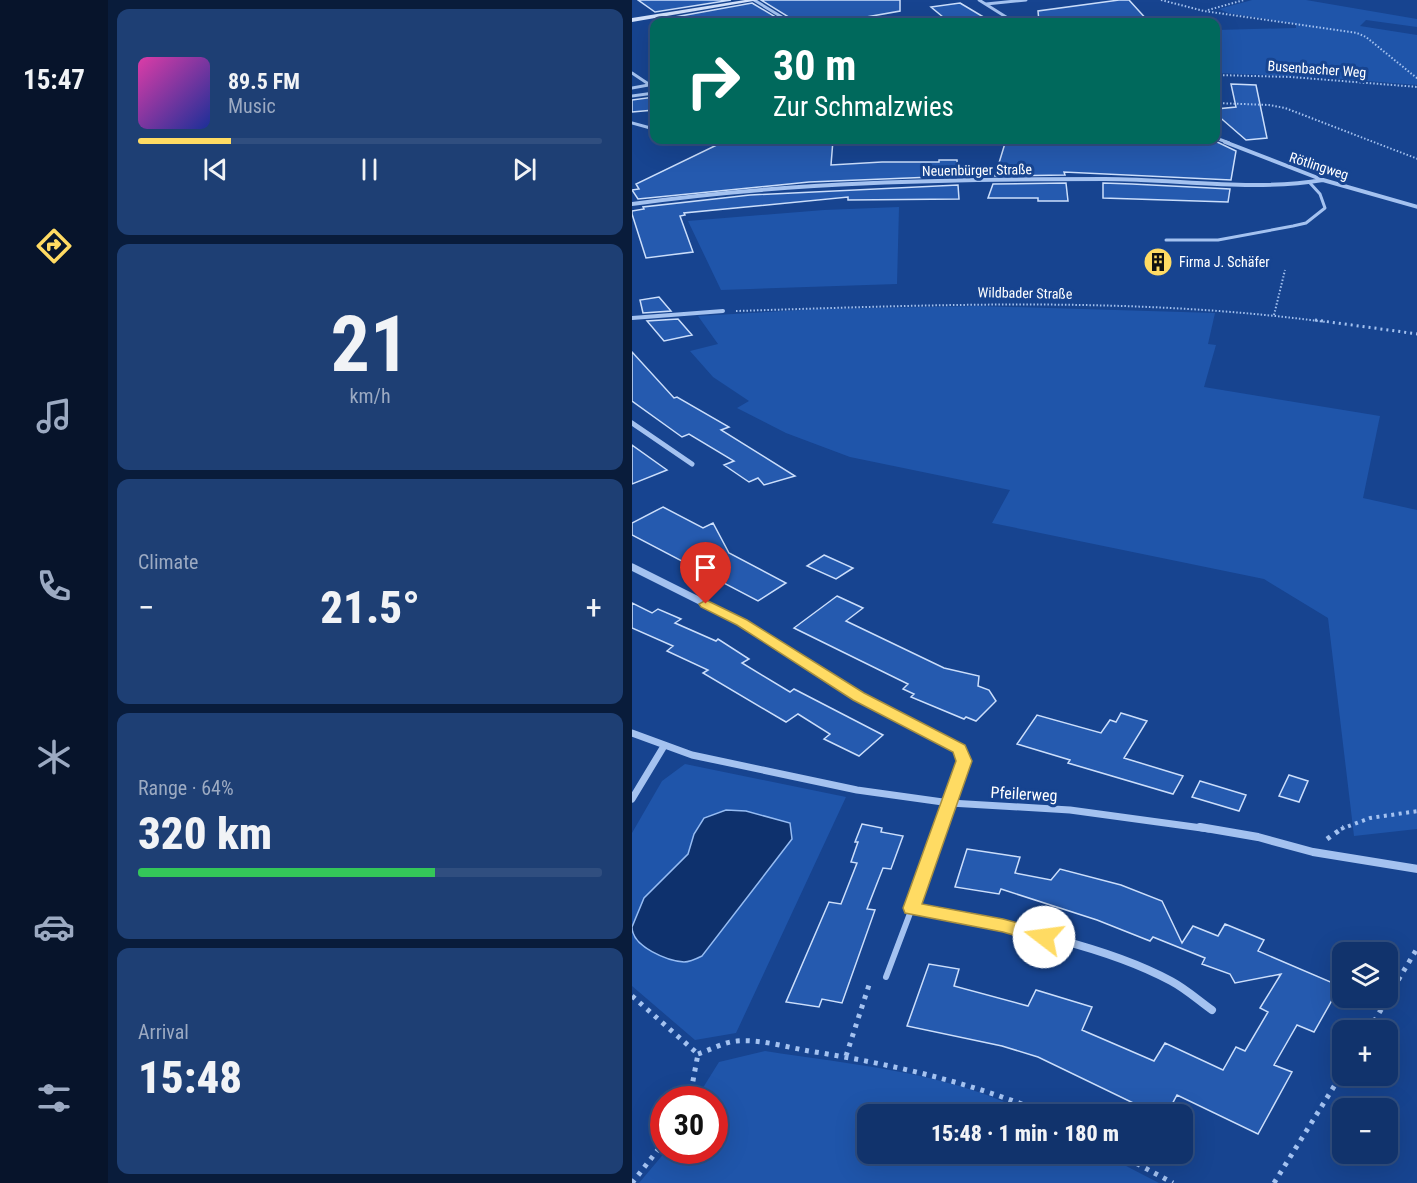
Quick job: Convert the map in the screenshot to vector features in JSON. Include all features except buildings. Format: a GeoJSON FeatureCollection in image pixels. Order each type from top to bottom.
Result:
{"type":"FeatureCollection","features":[{"type":"Feature","properties":{"kind":"main road"},"geometry":{"type":"LineString","coordinates":[[632,20],[755,0]]}},
{"type":"Feature","properties":{"kind":"street"},"geometry":{"type":"LineString","coordinates":[[755,0],[784,18]]}},
{"type":"Feature","properties":{"kind":"street"},"geometry":{"type":"LineString","coordinates":[[979,0],[1008,18]]}},
{"type":"Feature","properties":{"kind":"street"},"geometry":{"type":"LineString","coordinates":[[985,4],[1026,0]]}},
{"type":"Feature","properties":{"kind":"street"},"geometry":{"type":"LineString","coordinates":[[632,73],[650,84]]}},
{"type":"Feature","properties":{"kind":"street"},"geometry":{"type":"LineString","coordinates":[[632,87],[650,85]]}},
{"type":"Feature","properties":{"kind":"street"},"geometry":{"type":"LineString","coordinates":[[632,96],[650,94]]}},
{"type":"Feature","properties":{"kind":"street"},"geometry":{"type":"LineString","coordinates":[[632,123],[650,128]]}},
{"type":"Feature","properties":{"kind":"street","name":"Rötlingweg"},"geometry":{"type":"LineString","coordinates":[[1220,140],[1248,153],[1324,180],[1418,207]]}},
{"type":"Feature","properties":{"kind":"street","name":"Neuenbürger Straße"},"geometry":{"type":"LineString","coordinates":[[632,204],[733,190],[861,183],[1140,178],[1235,184],[1310,183],[1324,180]]}},
{"type":"Feature","properties":{"kind":"street"},"geometry":{"type":"LineString","coordinates":[[632,318],[723,311]]}},
{"type":"Feature","properties":{"kind":"street"},"geometry":{"type":"LineString","coordinates":[[632,423],[692,465]]}},
{"type":"Feature","properties":{"kind":"street"},"geometry":{"type":"LineString","coordinates":[[632,567],[742,622],[858,696],[960,749],[964,761],[912,908],[1003,926],[1085,948],[1168,980],[1212,1010]]}},
{"type":"Feature","properties":{"kind":"street","name":"Pfeilerweg"},"geometry":{"type":"LineString","coordinates":[[632,733],[692,755],[857,790],[950,803],[1070,810],[1154,820],[1258,837],[1313,852],[1418,869]]}},
{"type":"Feature","properties":{"kind":"street"},"geometry":{"type":"LineString","coordinates":[[632,799],[664,746]]}},
{"type":"Feature","properties":{"kind":"lane"},"geometry":{"type":"LineString","coordinates":[[1166,240],[1218,240],[1306,223],[1325,208],[1320,191],[1310,183]]}},
{"type":"Feature","properties":{"kind":"lane"},"geometry":{"type":"LineString","coordinates":[[886,977],[912,908]]}},
{"type":"Feature","properties":{"kind":"path"},"geometry":{"type":"LineString","coordinates":[[1161,0],[1204,11],[1357,33],[1366,37],[1418,79]]}},
{"type":"Feature","properties":{"kind":"path"},"geometry":{"type":"LineString","coordinates":[[1204,11],[1244,0]]}},
{"type":"Feature","properties":{"kind":"path","name":"Busenbacher Weg"},"geometry":{"type":"LineString","coordinates":[[1220,75],[1291,77],[1418,87]]}},
{"type":"Feature","properties":{"kind":"path"},"geometry":{"type":"LineString","coordinates":[[1220,104],[1278,106],[1418,159]]}},
{"type":"Feature","properties":{"kind":"path"},"geometry":{"type":"LineString","coordinates":[[1274,315],[1285,270]]}},
{"type":"Feature","properties":{"kind":"path","name":"Wildbader Straße"},"geometry":{"type":"LineString","coordinates":[[723,311],[956,304],[1146,307],[1274,315],[1418,334]]}},
{"type":"Feature","properties":{"kind":"path"},"geometry":{"type":"LineString","coordinates":[[1313,852],[1337,831],[1372,816],[1418,811]]}},
{"type":"Feature","properties":{"kind":"path"},"geometry":{"type":"LineString","coordinates":[[1398,980],[1418,947]]}},
{"type":"Feature","properties":{"kind":"path"},"geometry":{"type":"LineString","coordinates":[[846,1056],[869,985],[886,977]]}},
{"type":"Feature","properties":{"kind":"path"},"geometry":{"type":"LineString","coordinates":[[632,996],[698,1054]]}},
{"type":"Feature","properties":{"kind":"path"},"geometry":{"type":"LineString","coordinates":[[698,1054],[734,1041],[749,1041],[846,1056],[946,1077],[1024,1104]]}},
{"type":"Feature","properties":{"kind":"path"},"geometry":{"type":"LineString","coordinates":[[692,1086],[698,1054]]}},
{"type":"Feature","properties":{"kind":"path"},"geometry":{"type":"LineString","coordinates":[[1274,1183],[1334,1086]]}},
{"type":"Feature","properties":{"kind":"path"},"geometry":{"type":"LineString","coordinates":[[632,1183],[650,1162]]}},
{"type":"Feature","properties":{"kind":"path"},"geometry":{"type":"LineString","coordinates":[[1137,1164],[1172,1183]]}},
{"type":"Feature","properties":{"kind":"shaded area"},"geometry":{"type":"Polygon","coordinates":[[[1252,0],[1306,0],[1417,19],[1417,27],[1366,20],[1360,26],[1417,35],[1417,85],[1317,77],[1220,73],[1220,30],[1296,28],[1296,24],[1228,13],[1219,9],[1252,0]]]}},
{"type":"Feature","properties":{"kind":"shaded area"},"geometry":{"type":"Polygon","coordinates":[[[899,207],[897,284],[721,290],[688,221],[824,210],[899,207]]]}},
{"type":"Feature","properties":{"kind":"shaded area"},"geometry":{"type":"Polygon","coordinates":[[[978,306],[1215,313],[1208,344],[1216,345],[1204,387],[1380,416],[1363,498],[1417,510],[1417,829],[1354,836],[1328,618],[1264,579],[992,523],[1010,490],[850,457],[786,433],[737,408],[749,401],[713,377],[690,351],[718,344],[698,316],[818,309],[978,306]]]}},
{"type":"Feature","properties":{"kind":"shaded area"},"geometry":{"type":"Polygon","coordinates":[[[685,764],[846,797],[736,1033],[695,1040],[632,986],[632,932],[640,943],[667,959],[694,834],[689,854],[644,898],[632,927],[632,833],[662,781],[685,764]]]}},
{"type":"Feature","properties":{"kind":"shaded area"},"geometry":{"type":"Polygon","coordinates":[[[726,810],[746,811],[790,823],[792,839],[702,956],[684,962],[652,952],[638,941],[632,927],[644,898],[688,854],[694,834],[704,818],[726,810]]]}},
{"type":"Feature","properties":{"kind":"shaded area"},"geometry":{"type":"Polygon","coordinates":[[[765,1051],[934,1079],[967,1088],[1008,1104],[857,1104],[857,1164],[1122,1164],[1159,1183],[639,1183],[655,1164],[728,1164],[728,1086],[704,1086],[719,1062],[765,1051]]]}},
{"type":"Feature","properties":{"kind":"place","name":"Firma J. Schäfer"},"geometry":{"type":"Point","coordinates":[1158,262]}},
{"type":"Feature","properties":{"kind":"route"},"geometry":{"type":"LineString","coordinates":[[706,604],[742,622],[858,696],[960,749],[964,761],[912,908],[1003,926],[1044,937]]}}]}
